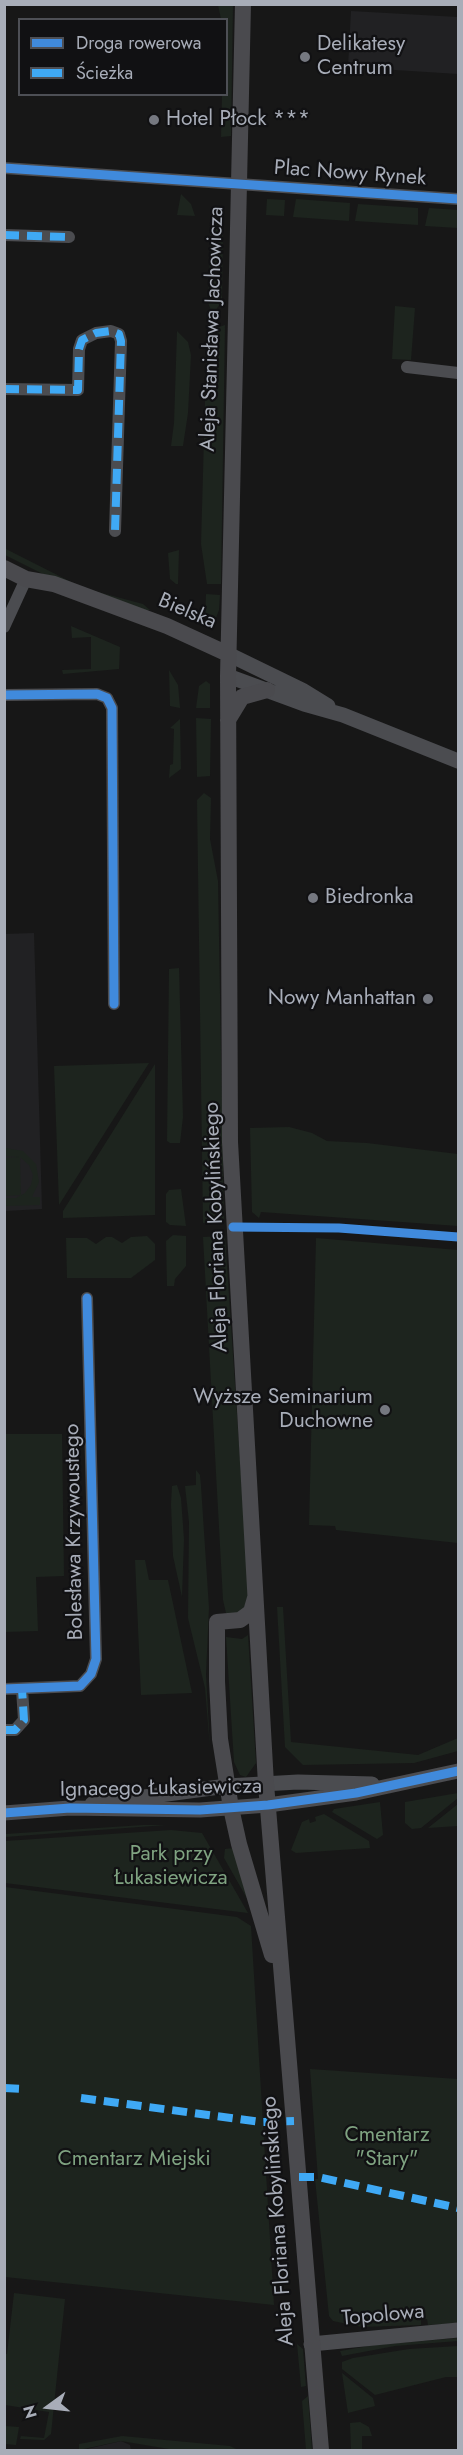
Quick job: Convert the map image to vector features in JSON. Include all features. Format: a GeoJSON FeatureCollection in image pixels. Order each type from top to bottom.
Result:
{"type":"FeatureCollection","features":[{"type":"Feature","properties":{"kind":"main road","name":"Aleja Stanisława Jachowicza"},"geometry":{"type":"LineString","coordinates":[[228,654],[243,4]]}},
{"type":"Feature","properties":{"kind":"main road","name":"Bielska"},"geometry":{"type":"LineString","coordinates":[[4,568],[26,579],[54,584],[167,626],[228,654]]}},
{"type":"Feature","properties":{"kind":"main road","name":"Aleja Floriana Kobylińskiego"},"geometry":{"type":"LineString","coordinates":[[228,654],[230,1142],[266,1784],[321,2451]]}},
{"type":"Feature","properties":{"kind":"main road"},"geometry":{"type":"LineString","coordinates":[[227,720],[242,697],[267,690]]}},
{"type":"Feature","properties":{"kind":"main road","name":"Aleja Floriana Kobylińskiego"},"geometry":{"type":"LineString","coordinates":[[255,1597],[250,1612],[240,1620],[217,1622],[220,1739],[239,1844],[282,1987]]}},
{"type":"Feature","properties":{"kind":"street","name":"Plac Nowy Rynek"},"geometry":{"type":"LineString","coordinates":[[4,168],[459,199]]}},
{"type":"Feature","properties":{"kind":"street"},"geometry":{"type":"LineString","coordinates":[[4,235],[69,237]]}},
{"type":"Feature","properties":{"kind":"street"},"geometry":{"type":"LineString","coordinates":[[4,389],[78,390],[79,349],[82,340],[96,333],[111,331],[119,334],[122,341],[116,531]]}},
{"type":"Feature","properties":{"kind":"street"},"geometry":{"type":"LineString","coordinates":[[407,368],[459,373]]}},
{"type":"Feature","properties":{"kind":"street"},"geometry":{"type":"LineString","coordinates":[[4,627],[26,579]]}},
{"type":"Feature","properties":{"kind":"street","name":"Bielska"},"geometry":{"type":"LineString","coordinates":[[228,654],[302,690],[343,715]]}},
{"type":"Feature","properties":{"kind":"street","name":"Bielska"},"geometry":{"type":"LineString","coordinates":[[228,676],[343,715],[459,761]]}},
{"type":"Feature","properties":{"kind":"street"},"geometry":{"type":"LineString","coordinates":[[4,695],[97,694],[107,698],[112,708],[114,1004]]}},
{"type":"Feature","properties":{"kind":"street","name":"Bolesława Krzywoustego"},"geometry":{"type":"LineString","coordinates":[[4,1689],[80,1686],[91,1674],[96,1659],[87,1298]]}},
{"type":"Feature","properties":{"kind":"street"},"geometry":{"type":"LineString","coordinates":[[4,1730],[15,1730],[24,1720],[22,1689]]}},
{"type":"Feature","properties":{"kind":"street","name":"Ignacego Łukasiewicza"},"geometry":{"type":"LineString","coordinates":[[70,1808],[124,1811],[268,1805],[356,1793],[459,1772]]}},
{"type":"Feature","properties":{"kind":"street","name":"Ignacego Łukasiewicza"},"geometry":{"type":"LineString","coordinates":[[4,1813],[70,1808],[113,1800],[227,1786],[393,1784]]}},
{"type":"Feature","properties":{"kind":"street","name":"Topolowa"},"geometry":{"type":"LineString","coordinates":[[311,2344],[459,2330]]}},
{"type":"Feature","properties":{"kind":"shaded area"},"geometry":{"type":"Polygon","coordinates":[[[351,11],[458,17],[458,74],[348,67],[351,11]]]}},
{"type":"Feature","properties":{"kind":"shaded area"},"geometry":{"type":"Polygon","coordinates":[[[34,933],[42,1209],[5,1211],[4,934],[34,933]]]}},
{"type":"Feature","properties":{"kind":"shaded area"},"geometry":{"type":"Polygon","coordinates":[[[121,2441],[130,2445],[131,2450],[83,2450],[121,2441]]]}},
{"type":"Feature","properties":{"kind":"green space"},"geometry":{"type":"Polygon","coordinates":[[[218,5],[233,5],[231,136],[221,137],[222,96],[228,96],[228,18],[221,18],[218,5]]]}},
{"type":"Feature","properties":{"kind":"green space"},"geometry":{"type":"Polygon","coordinates":[[[181,194],[191,204],[195,216],[177,215],[181,194]]]}},
{"type":"Feature","properties":{"kind":"green space"},"geometry":{"type":"Polygon","coordinates":[[[267,199],[285,200],[284,216],[266,215],[267,199]]]}},
{"type":"Feature","properties":{"kind":"green space"},"geometry":{"type":"Polygon","coordinates":[[[296,199],[350,203],[349,221],[293,217],[296,199]]]}},
{"type":"Feature","properties":{"kind":"green space"},"geometry":{"type":"Polygon","coordinates":[[[358,204],[418,208],[418,225],[355,221],[358,204]]]}},
{"type":"Feature","properties":{"kind":"green space"},"geometry":{"type":"Polygon","coordinates":[[[429,208],[458,210],[458,228],[425,226],[429,208]]]}},
{"type":"Feature","properties":{"kind":"green space"},"geometry":{"type":"Polygon","coordinates":[[[211,224],[223,225],[222,301],[215,311],[211,310],[208,303],[211,224]]]}},
{"type":"Feature","properties":{"kind":"green space"},"geometry":{"type":"Polygon","coordinates":[[[395,306],[415,308],[411,360],[392,359],[395,306]]]}},
{"type":"Feature","properties":{"kind":"green space"},"geometry":{"type":"Polygon","coordinates":[[[225,325],[221,584],[207,584],[201,544],[207,331],[225,325]]]}},
{"type":"Feature","properties":{"kind":"green space"},"geometry":{"type":"Polygon","coordinates":[[[177,331],[188,342],[191,355],[188,413],[183,446],[171,446],[174,423],[177,331]]]}},
{"type":"Feature","properties":{"kind":"green space"},"geometry":{"type":"Polygon","coordinates":[[[4,548],[83,588],[143,604],[150,610],[145,610],[45,575],[5,555],[4,548]]]}},
{"type":"Feature","properties":{"kind":"green space"},"geometry":{"type":"Polygon","coordinates":[[[179,550],[178,584],[176,584],[170,579],[168,553],[179,550]]]}},
{"type":"Feature","properties":{"kind":"green space"},"geometry":{"type":"Polygon","coordinates":[[[206,594],[220,595],[219,610],[212,628],[205,624],[206,594]]]}},
{"type":"Feature","properties":{"kind":"green space"},"geometry":{"type":"Polygon","coordinates":[[[71,626],[120,647],[119,669],[63,674],[62,670],[91,669],[91,637],[72,638],[71,626]]]}},
{"type":"Feature","properties":{"kind":"green space"},"geometry":{"type":"Polygon","coordinates":[[[169,670],[178,685],[180,708],[170,706],[169,670]]]}},
{"type":"Feature","properties":{"kind":"green space"},"geometry":{"type":"Polygon","coordinates":[[[206,681],[210,684],[210,708],[196,708],[199,686],[206,681]]]}},
{"type":"Feature","properties":{"kind":"green space"},"geometry":{"type":"Polygon","coordinates":[[[196,718],[211,719],[210,776],[197,777],[196,718]]]}},
{"type":"Feature","properties":{"kind":"green space"},"geometry":{"type":"Polygon","coordinates":[[[180,719],[181,769],[169,778],[170,765],[173,764],[174,729],[170,728],[180,719]]]}},
{"type":"Feature","properties":{"kind":"green space"},"geometry":{"type":"Polygon","coordinates":[[[204,793],[211,798],[210,839],[218,881],[224,1222],[203,1223],[197,800],[204,793]]]}},
{"type":"Feature","properties":{"kind":"green space"},"geometry":{"type":"Polygon","coordinates":[[[179,968],[183,1117],[180,1143],[170,1143],[167,1141],[169,969],[179,968]]]}},
{"type":"Feature","properties":{"kind":"green space"},"geometry":{"type":"Polygon","coordinates":[[[149,1063],[59,1205],[54,1066],[149,1063]]]}},
{"type":"Feature","properties":{"kind":"green space"},"geometry":{"type":"Polygon","coordinates":[[[155,1064],[155,1215],[63,1218],[63,1211],[155,1064]]]}},
{"type":"Feature","properties":{"kind":"green space"},"geometry":{"type":"Polygon","coordinates":[[[289,1127],[312,1133],[327,1141],[367,1143],[458,1154],[458,1226],[261,1212],[259,1218],[252,1212],[250,1128],[289,1127]]]}},
{"type":"Feature","properties":{"kind":"green space"},"geometry":{"type":"Polygon","coordinates":[[[5,1148],[23,1151],[36,1164],[39,1182],[32,1197],[40,1197],[40,1205],[5,1206],[5,1198],[16,1198],[25,1193],[31,1185],[33,1175],[29,1165],[20,1157],[21,1195],[5,1196],[5,1158],[19,1157],[5,1156],[5,1148]]]}},
{"type":"Feature","properties":{"kind":"green space"},"geometry":{"type":"Polygon","coordinates":[[[181,1189],[186,1226],[170,1225],[166,1222],[166,1194],[169,1190],[181,1189]]]}},
{"type":"Feature","properties":{"kind":"green space"},"geometry":{"type":"Polygon","coordinates":[[[173,1235],[186,1236],[186,1266],[175,1279],[174,1286],[167,1286],[166,1241],[173,1235]]]}},
{"type":"Feature","properties":{"kind":"green space"},"geometry":{"type":"Polygon","coordinates":[[[147,1236],[155,1244],[155,1260],[131,1278],[67,1278],[66,1238],[87,1238],[96,1244],[106,1237],[112,1237],[122,1243],[131,1237],[147,1236]]]}},
{"type":"Feature","properties":{"kind":"green space"},"geometry":{"type":"Polygon","coordinates":[[[225,1236],[250,1608],[243,1619],[226,1613],[223,1600],[203,1237],[225,1236]]]}},
{"type":"Feature","properties":{"kind":"green space","name":"Wyższe Seminarium Duchowne"},"geometry":{"type":"Polygon","coordinates":[[[316,1238],[458,1250],[458,1543],[336,1530],[335,1526],[309,1525],[316,1238]]]}},
{"type":"Feature","properties":{"kind":"green space"},"geometry":{"type":"Polygon","coordinates":[[[5,1434],[62,1434],[64,1576],[36,1577],[38,1631],[5,1632],[5,1434]]]}},
{"type":"Feature","properties":{"kind":"green space"},"geometry":{"type":"Polygon","coordinates":[[[196,1470],[200,1475],[209,1608],[206,1674],[210,1748],[205,1688],[188,1618],[189,1522],[185,1486],[196,1485],[196,1470]]]}},
{"type":"Feature","properties":{"kind":"green space"},"geometry":{"type":"Polygon","coordinates":[[[177,1485],[181,1498],[184,1539],[182,1597],[173,1556],[172,1486],[177,1485]]]}},
{"type":"Feature","properties":{"kind":"green space"},"geometry":{"type":"Polygon","coordinates":[[[135,1560],[145,1560],[149,1580],[168,1580],[192,1693],[141,1695],[135,1560]]]}},
{"type":"Feature","properties":{"kind":"green space"},"geometry":{"type":"Polygon","coordinates":[[[277,1607],[283,1607],[291,1742],[418,1755],[458,1738],[458,1751],[414,1763],[303,1765],[285,1747],[277,1607]]]}},
{"type":"Feature","properties":{"kind":"green space"},"geometry":{"type":"Polygon","coordinates":[[[248,1635],[256,1763],[246,1777],[240,1775],[234,1762],[226,1637],[242,1639],[248,1635]]]}},
{"type":"Feature","properties":{"kind":"green space"},"geometry":{"type":"Polygon","coordinates":[[[458,1793],[458,1798],[421,1828],[412,1829],[405,1823],[405,1802],[458,1793]]]}},
{"type":"Feature","properties":{"kind":"green space"},"geometry":{"type":"Polygon","coordinates":[[[380,1802],[383,1835],[377,1839],[332,1812],[334,1809],[380,1802]]]}},
{"type":"Feature","properties":{"kind":"green space"},"geometry":{"type":"Polygon","coordinates":[[[458,1804],[458,1826],[428,1828],[458,1804]]]}},
{"type":"Feature","properties":{"kind":"green space"},"geometry":{"type":"Polygon","coordinates":[[[324,1814],[369,1841],[370,1848],[296,1853],[291,1850],[302,1822],[309,1819],[310,1823],[316,1821],[315,1817],[324,1814]]]}},
{"type":"Feature","properties":{"kind":"green space"},"geometry":{"type":"Polygon","coordinates":[[[166,1825],[5,1837],[5,1834],[166,1825]]]}},
{"type":"Feature","properties":{"kind":"green space","name":"Park przy Łukasiewicza"},"geometry":{"type":"Polygon","coordinates":[[[171,1830],[202,1833],[248,1913],[5,1883],[5,1841],[171,1830]]]}},
{"type":"Feature","properties":{"kind":"green space"},"geometry":{"type":"Polygon","coordinates":[[[234,1848],[253,1909],[224,1858],[225,1849],[234,1848]]]}},
{"type":"Feature","properties":{"kind":"green space","name":"Cmentarz Miejski"},"geometry":{"type":"Polygon","coordinates":[[[5,1887],[237,1917],[251,1926],[274,2305],[5,2277],[5,1887]]]}},
{"type":"Feature","properties":{"kind":"green space","name":"Cmentarz \"Stary\""},"geometry":{"type":"Polygon","coordinates":[[[310,2069],[458,2079],[458,2323],[428,2325],[427,2319],[421,2320],[421,2325],[362,2327],[333,2321],[329,2316],[315,2179],[318,2179],[310,2069]]]}},
{"type":"Feature","properties":{"kind":"green space"},"geometry":{"type":"Polygon","coordinates":[[[14,2293],[65,2299],[51,2434],[44,2440],[20,2439],[21,2436],[44,2438],[49,2412],[5,2405],[5,2354],[7,2354],[14,2293]]]}},
{"type":"Feature","properties":{"kind":"green space"},"geometry":{"type":"Polygon","coordinates":[[[458,2338],[458,2341],[395,2346],[342,2356],[340,2351],[374,2345],[458,2338]]]}},
{"type":"Feature","properties":{"kind":"green space"},"geometry":{"type":"Polygon","coordinates":[[[297,2344],[303,2349],[306,2386],[301,2387],[297,2344]]]}},
{"type":"Feature","properties":{"kind":"green space"},"geometry":{"type":"Polygon","coordinates":[[[458,2346],[458,2377],[446,2377],[375,2395],[342,2369],[342,2362],[353,2358],[409,2349],[458,2346]]]}},
{"type":"Feature","properties":{"kind":"green space"},"geometry":{"type":"Polygon","coordinates":[[[342,2373],[373,2398],[375,2406],[348,2413],[342,2373]]]}},
{"type":"Feature","properties":{"kind":"green space"},"geometry":{"type":"Polygon","coordinates":[[[308,2396],[312,2450],[306,2450],[302,2401],[308,2396]]]}},
{"type":"Feature","properties":{"kind":"green space"},"geometry":{"type":"Polygon","coordinates":[[[360,2422],[369,2427],[372,2436],[362,2436],[362,2450],[351,2450],[350,2423],[360,2422]]]}},
{"type":"Feature","properties":{"kind":"green space"},"geometry":{"type":"Polygon","coordinates":[[[5,2426],[19,2427],[16,2445],[5,2444],[5,2426]]]}},
{"type":"Feature","properties":{"kind":"green space"},"geometry":{"type":"Polygon","coordinates":[[[122,2436],[230,2446],[238,2450],[175,2450],[121,2441],[79,2450],[79,2444],[122,2436]]]}},
{"type":"Feature","properties":{"kind":"marked path"},"geometry":{"type":"LineString","coordinates":[[4,235],[69,237]]}},
{"type":"Feature","properties":{"kind":"marked path"},"geometry":{"type":"LineString","coordinates":[[4,389],[78,390],[79,349],[82,340],[96,333],[111,331],[119,334],[121,341],[115,531]]}},
{"type":"Feature","properties":{"kind":"marked path"},"geometry":{"type":"LineString","coordinates":[[4,1730],[15,1730],[24,1720],[22,1689]]}},
{"type":"Feature","properties":{"kind":"marked path"},"geometry":{"type":"LineString","coordinates":[[4,2088],[25,2089]]}},
{"type":"Feature","properties":{"kind":"marked path"},"geometry":{"type":"LineString","coordinates":[[81,2098],[261,2122],[294,2121]]}},
{"type":"Feature","properties":{"kind":"marked path"},"geometry":{"type":"LineString","coordinates":[[299,2177],[318,2177],[458,2208]]}},
{"type":"Feature","properties":{"kind":"cycle path"},"geometry":{"type":"LineString","coordinates":[[4,168],[458,199]]}},
{"type":"Feature","properties":{"kind":"cycle path"},"geometry":{"type":"LineString","coordinates":[[4,695],[97,694],[107,698],[112,708],[114,1004]]}},
{"type":"Feature","properties":{"kind":"cycle path"},"geometry":{"type":"LineString","coordinates":[[233,1227],[339,1228],[458,1237]]}},
{"type":"Feature","properties":{"kind":"cycle path"},"geometry":{"type":"LineString","coordinates":[[4,1689],[80,1686],[91,1674],[96,1659],[87,1298]]}},
{"type":"Feature","properties":{"kind":"cycle path"},"geometry":{"type":"LineString","coordinates":[[4,1813],[70,1808],[200,1810],[268,1805],[356,1793],[458,1771]]}},
{"type":"Feature","properties":{"kind":"place","name":"Delikatesy Centrum"},"geometry":{"type":"Point","coordinates":[305,57]}},
{"type":"Feature","properties":{"kind":"place","name":"Hotel Płock ***"},"geometry":{"type":"Point","coordinates":[154,120]}},
{"type":"Feature","properties":{"kind":"place","name":"Biedronka"},"geometry":{"type":"Point","coordinates":[313,898]}},
{"type":"Feature","properties":{"kind":"place","name":"Nowy Manhattan"},"geometry":{"type":"Point","coordinates":[428,999]}},
{"type":"Feature","properties":{"kind":"place","name":"Wyższe Seminarium Duchowne"},"geometry":{"type":"Point","coordinates":[385,1410]}}]}
